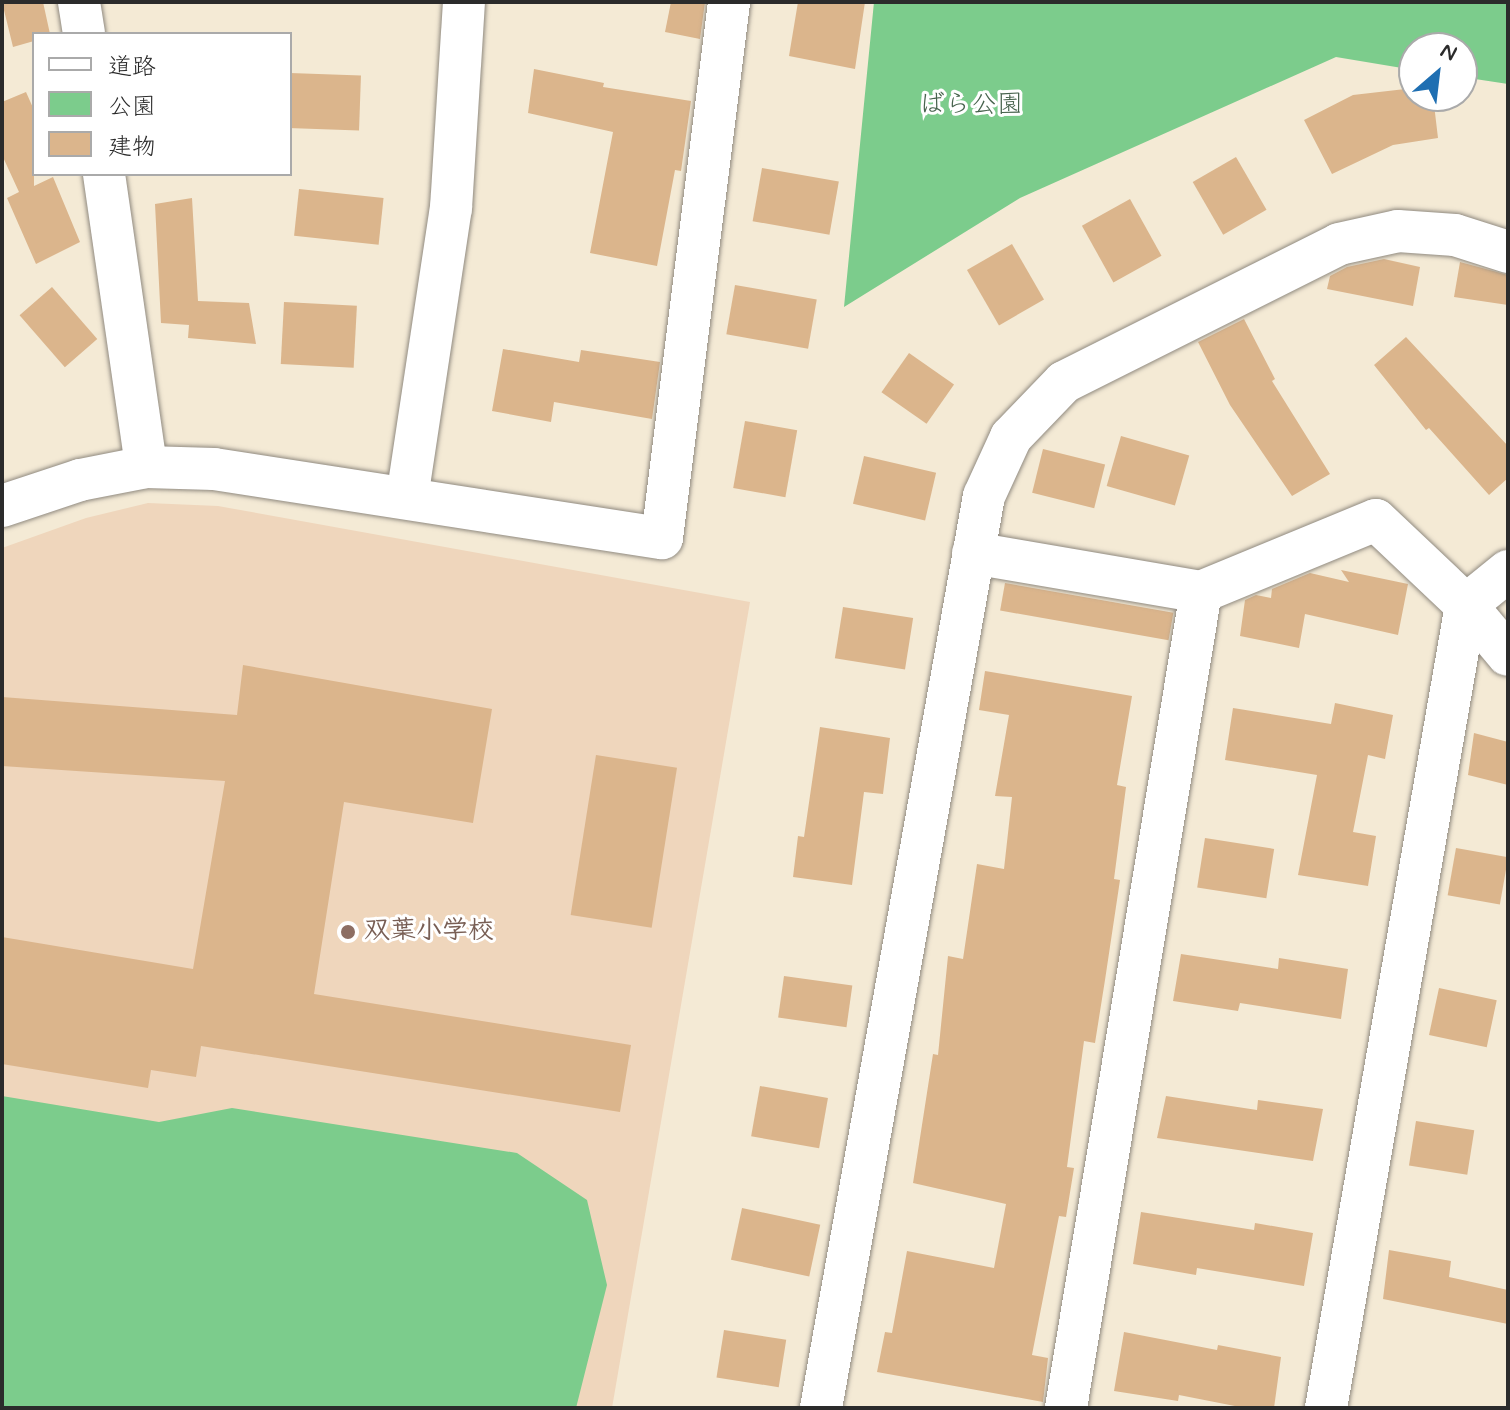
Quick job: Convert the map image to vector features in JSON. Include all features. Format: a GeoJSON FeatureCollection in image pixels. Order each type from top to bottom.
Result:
{"type":"FeatureCollection","features":[{"type":"Feature","properties":{"kind":"street"},"geometry":{"type":"LineString","coordinates":[[79,2],[84,32]]}},
{"type":"Feature","properties":{"kind":"street"},"geometry":{"type":"LineString","coordinates":[[407,498],[451,208],[464,2]]}},
{"type":"Feature","properties":{"kind":"street"},"geometry":{"type":"LineString","coordinates":[[2,506],[80,480],[146,467],[214,469],[662,538],[729,2]]}},
{"type":"Feature","properties":{"kind":"street"},"geometry":{"type":"LineString","coordinates":[[104,176],[146,467]]}},
{"type":"Feature","properties":{"kind":"street"},"geometry":{"type":"LineString","coordinates":[[821,1408],[984,496],[1011,437],[1064,382],[1339,244],[1398,231],[1455,235],[1508,252]]}},
{"type":"Feature","properties":{"kind":"street"},"geometry":{"type":"LineString","coordinates":[[973,553],[1201,592],[1376,520],[1466,605],[1508,655]]}},
{"type":"Feature","properties":{"kind":"street"},"geometry":{"type":"LineString","coordinates":[[1326,1408],[1466,605],[1508,571]]}},
{"type":"Feature","properties":{"kind":"street"},"geometry":{"type":"LineString","coordinates":[[1066,1408],[1201,592]]}},
{"type":"Feature","properties":{"kind":"shaded area","name":"双葉小学校"},"geometry":{"type":"Polygon","coordinates":[[[148,503],[218,506],[750,602],[612,1408],[2,1408],[2,548],[86,518],[148,503]]]}},
{"type":"Feature","properties":{"kind":"green space","name":"ばら公園"},"geometry":{"type":"Polygon","coordinates":[[[874,2],[1508,2],[1508,84],[1478,79],[1478,32],[1398,32],[1398,67],[1336,57],[1020,198],[844,307],[874,2]]]}},
{"type":"Feature","properties":{"kind":"green space"},"geometry":{"type":"Polygon","coordinates":[[[2,1096],[159,1122],[232,1108],[517,1153],[587,1200],[607,1285],[576,1408],[2,1408],[2,1096]]]}},
{"type":"Feature","properties":{"kind":"building"},"geometry":{"type":"Polygon","coordinates":[[[2,2],[43,2],[50,32],[32,32],[32,42],[13,47],[2,2]]]}},
{"type":"Feature","properties":{"kind":"building"},"geometry":{"type":"Polygon","coordinates":[[[671,2],[705,2],[700,39],[665,32],[671,2]]]}},
{"type":"Feature","properties":{"kind":"building"},"geometry":{"type":"Polygon","coordinates":[[[798,2],[865,2],[855,69],[789,56],[798,2]]]}},
{"type":"Feature","properties":{"kind":"building"},"geometry":{"type":"Polygon","coordinates":[[[534,69],[604,83],[603,87],[691,101],[681,171],[675,170],[657,266],[590,253],[613,132],[528,113],[534,69]]]}},
{"type":"Feature","properties":{"kind":"building"},"geometry":{"type":"Polygon","coordinates":[[[292,73],[361,75],[359,130],[292,128],[292,73]]]}},
{"type":"Feature","properties":{"kind":"building"},"geometry":{"type":"Polygon","coordinates":[[[1398,90],[1398,112],[1435,112],[1438,138],[1393,145],[1332,174],[1304,120],[1353,95],[1398,90]]]}},
{"type":"Feature","properties":{"kind":"building"},"geometry":{"type":"Polygon","coordinates":[[[26,92],[32,106],[34,186],[53,177],[80,242],[36,264],[7,198],[19,192],[2,155],[2,102],[26,92]]]}},
{"type":"Feature","properties":{"kind":"building"},"geometry":{"type":"Polygon","coordinates":[[[1236,157],[1266,210],[1223,235],[1193,182],[1236,157]]]}},
{"type":"Feature","properties":{"kind":"building"},"geometry":{"type":"Polygon","coordinates":[[[762,168],[839,182],[829,235],[753,221],[762,168]]]}},
{"type":"Feature","properties":{"kind":"building"},"geometry":{"type":"Polygon","coordinates":[[[299,189],[384,198],[379,245],[294,236],[299,189]]]}},
{"type":"Feature","properties":{"kind":"building"},"geometry":{"type":"Polygon","coordinates":[[[192,198],[198,301],[249,303],[256,344],[188,338],[189,325],[161,323],[155,204],[192,198]]]}},
{"type":"Feature","properties":{"kind":"building"},"geometry":{"type":"Polygon","coordinates":[[[1130,199],[1162,256],[1113,283],[1082,226],[1130,199]]]}},
{"type":"Feature","properties":{"kind":"building"},"geometry":{"type":"Polygon","coordinates":[[[1012,244],[1044,299],[999,325],[967,270],[1012,244]]]}},
{"type":"Feature","properties":{"kind":"building"},"geometry":{"type":"Polygon","coordinates":[[[1384,259],[1420,267],[1413,306],[1327,289],[1330,276],[1347,267],[1384,259]]]}},
{"type":"Feature","properties":{"kind":"building"},"geometry":{"type":"Polygon","coordinates":[[[1460,262],[1508,275],[1508,305],[1454,297],[1460,262]]]}},
{"type":"Feature","properties":{"kind":"building"},"geometry":{"type":"Polygon","coordinates":[[[735,285],[817,299],[808,349],[726,334],[735,285]]]}},
{"type":"Feature","properties":{"kind":"building"},"geometry":{"type":"Polygon","coordinates":[[[52,287],[97,339],[65,367],[20,315],[52,287]]]}},
{"type":"Feature","properties":{"kind":"building"},"geometry":{"type":"Polygon","coordinates":[[[284,302],[357,306],[354,368],[281,364],[284,302]]]}},
{"type":"Feature","properties":{"kind":"building"},"geometry":{"type":"Polygon","coordinates":[[[1244,319],[1275,379],[1272,381],[1330,474],[1292,496],[1230,405],[1198,342],[1244,319]]]}},
{"type":"Feature","properties":{"kind":"building"},"geometry":{"type":"Polygon","coordinates":[[[1406,337],[1508,446],[1508,478],[1489,495],[1429,428],[1426,430],[1374,365],[1406,337]]]}},
{"type":"Feature","properties":{"kind":"building"},"geometry":{"type":"Polygon","coordinates":[[[503,349],[579,362],[581,350],[660,362],[652,419],[554,402],[551,422],[492,411],[503,349]]]}},
{"type":"Feature","properties":{"kind":"building"},"geometry":{"type":"Polygon","coordinates":[[[909,353],[954,385],[927,424],[881,392],[909,353]]]}},
{"type":"Feature","properties":{"kind":"building"},"geometry":{"type":"Polygon","coordinates":[[[745,421],[797,430],[785,497],[733,488],[745,421]]]}},
{"type":"Feature","properties":{"kind":"building"},"geometry":{"type":"Polygon","coordinates":[[[1121,436],[1189,456],[1175,506],[1107,486],[1121,436]]]}},
{"type":"Feature","properties":{"kind":"building"},"geometry":{"type":"Polygon","coordinates":[[[1043,449],[1105,464],[1094,508],[1032,493],[1043,449]]]}},
{"type":"Feature","properties":{"kind":"building"},"geometry":{"type":"Polygon","coordinates":[[[864,456],[936,473],[925,520],[853,504],[864,456]]]}},
{"type":"Feature","properties":{"kind":"building"},"geometry":{"type":"Polygon","coordinates":[[[1341,570],[1408,584],[1398,635],[1305,614],[1299,648],[1240,636],[1245,600],[1256,595],[1271,598],[1272,589],[1310,573],[1349,582],[1341,570]]]}},
{"type":"Feature","properties":{"kind":"building"},"geometry":{"type":"Polygon","coordinates":[[[1005,583],[1173,613],[1169,640],[1000,611],[1005,583]]]}},
{"type":"Feature","properties":{"kind":"building"},"geometry":{"type":"Polygon","coordinates":[[[843,607],[913,618],[905,669],[835,658],[843,607]]]}},
{"type":"Feature","properties":{"kind":"building"},"geometry":{"type":"Polygon","coordinates":[[[243,665],[492,709],[473,823],[344,802],[314,994],[631,1045],[620,1112],[201,1046],[196,1077],[151,1070],[148,1088],[2,1064],[2,937],[193,969],[225,781],[2,766],[2,697],[237,715],[243,665]]]}},
{"type":"Feature","properties":{"kind":"building"},"geometry":{"type":"Polygon","coordinates":[[[985,671],[1132,696],[1117,785],[1126,787],[1114,879],[1120,880],[1105,980],[1095,1043],[1084,1041],[1067,1167],[1074,1168],[1066,1217],[1059,1216],[1032,1355],[1048,1358],[1043,1402],[877,1372],[885,1332],[892,1333],[907,1251],[994,1268],[1006,1204],[913,1183],[933,1054],[938,1055],[948,956],[963,959],[977,864],[1004,869],[1012,797],[995,796],[1009,715],[979,710],[985,671]]]}},
{"type":"Feature","properties":{"kind":"building"},"geometry":{"type":"Polygon","coordinates":[[[1335,703],[1393,715],[1385,759],[1368,755],[1353,832],[1376,836],[1368,886],[1298,875],[1317,775],[1225,760],[1233,708],[1331,724],[1335,703]]]}},
{"type":"Feature","properties":{"kind":"building"},"geometry":{"type":"Polygon","coordinates":[[[820,727],[890,738],[883,794],[864,792],[852,885],[793,877],[798,836],[804,837],[820,727]]]}},
{"type":"Feature","properties":{"kind":"building"},"geometry":{"type":"Polygon","coordinates":[[[1474,733],[1508,742],[1508,785],[1468,775],[1474,733]]]}},
{"type":"Feature","properties":{"kind":"building"},"geometry":{"type":"Polygon","coordinates":[[[596,755],[677,768],[652,928],[571,915],[596,755]]]}},
{"type":"Feature","properties":{"kind":"building"},"geometry":{"type":"Polygon","coordinates":[[[1205,838],[1274,849],[1266,898],[1197,887],[1205,838]]]}},
{"type":"Feature","properties":{"kind":"building"},"geometry":{"type":"Polygon","coordinates":[[[1456,848],[1508,857],[1500,904],[1448,895],[1456,848]]]}},
{"type":"Feature","properties":{"kind":"building"},"geometry":{"type":"Polygon","coordinates":[[[1181,954],[1278,969],[1279,958],[1348,969],[1341,1019],[1240,1003],[1238,1011],[1173,1001],[1181,954]]]}},
{"type":"Feature","properties":{"kind":"building"},"geometry":{"type":"Polygon","coordinates":[[[784,976],[852,986],[846,1027],[778,1018],[784,976]]]}},
{"type":"Feature","properties":{"kind":"building"},"geometry":{"type":"Polygon","coordinates":[[[1439,988],[1497,1000],[1487,1047],[1429,1035],[1439,988]]]}},
{"type":"Feature","properties":{"kind":"building"},"geometry":{"type":"Polygon","coordinates":[[[760,1086],[828,1098],[819,1148],[751,1136],[760,1086]]]}},
{"type":"Feature","properties":{"kind":"building"},"geometry":{"type":"Polygon","coordinates":[[[1166,1096],[1257,1110],[1258,1100],[1323,1109],[1313,1161],[1157,1138],[1166,1096]]]}},
{"type":"Feature","properties":{"kind":"building"},"geometry":{"type":"Polygon","coordinates":[[[1416,1121],[1474,1130],[1467,1175],[1409,1165],[1416,1121]]]}},
{"type":"Feature","properties":{"kind":"building"},"geometry":{"type":"Polygon","coordinates":[[[742,1208],[820,1225],[809,1276],[731,1260],[742,1208]]]}},
{"type":"Feature","properties":{"kind":"building"},"geometry":{"type":"Polygon","coordinates":[[[1141,1212],[1254,1230],[1255,1223],[1313,1233],[1304,1286],[1197,1268],[1196,1275],[1133,1264],[1141,1212]]]}},
{"type":"Feature","properties":{"kind":"building"},"geometry":{"type":"Polygon","coordinates":[[[1389,1250],[1451,1261],[1449,1277],[1508,1290],[1508,1324],[1383,1299],[1389,1250]]]}},
{"type":"Feature","properties":{"kind":"building"},"geometry":{"type":"Polygon","coordinates":[[[724,1330],[786,1340],[779,1387],[716,1377],[724,1330]]]}},
{"type":"Feature","properties":{"kind":"building"},"geometry":{"type":"Polygon","coordinates":[[[1124,1332],[1217,1350],[1218,1345],[1281,1357],[1274,1408],[1245,1408],[1179,1395],[1178,1401],[1114,1391],[1124,1332]]]}},
{"type":"Feature","properties":{"kind":"place","name":"双葉小学校"},"geometry":{"type":"Point","coordinates":[348,932]}}]}
